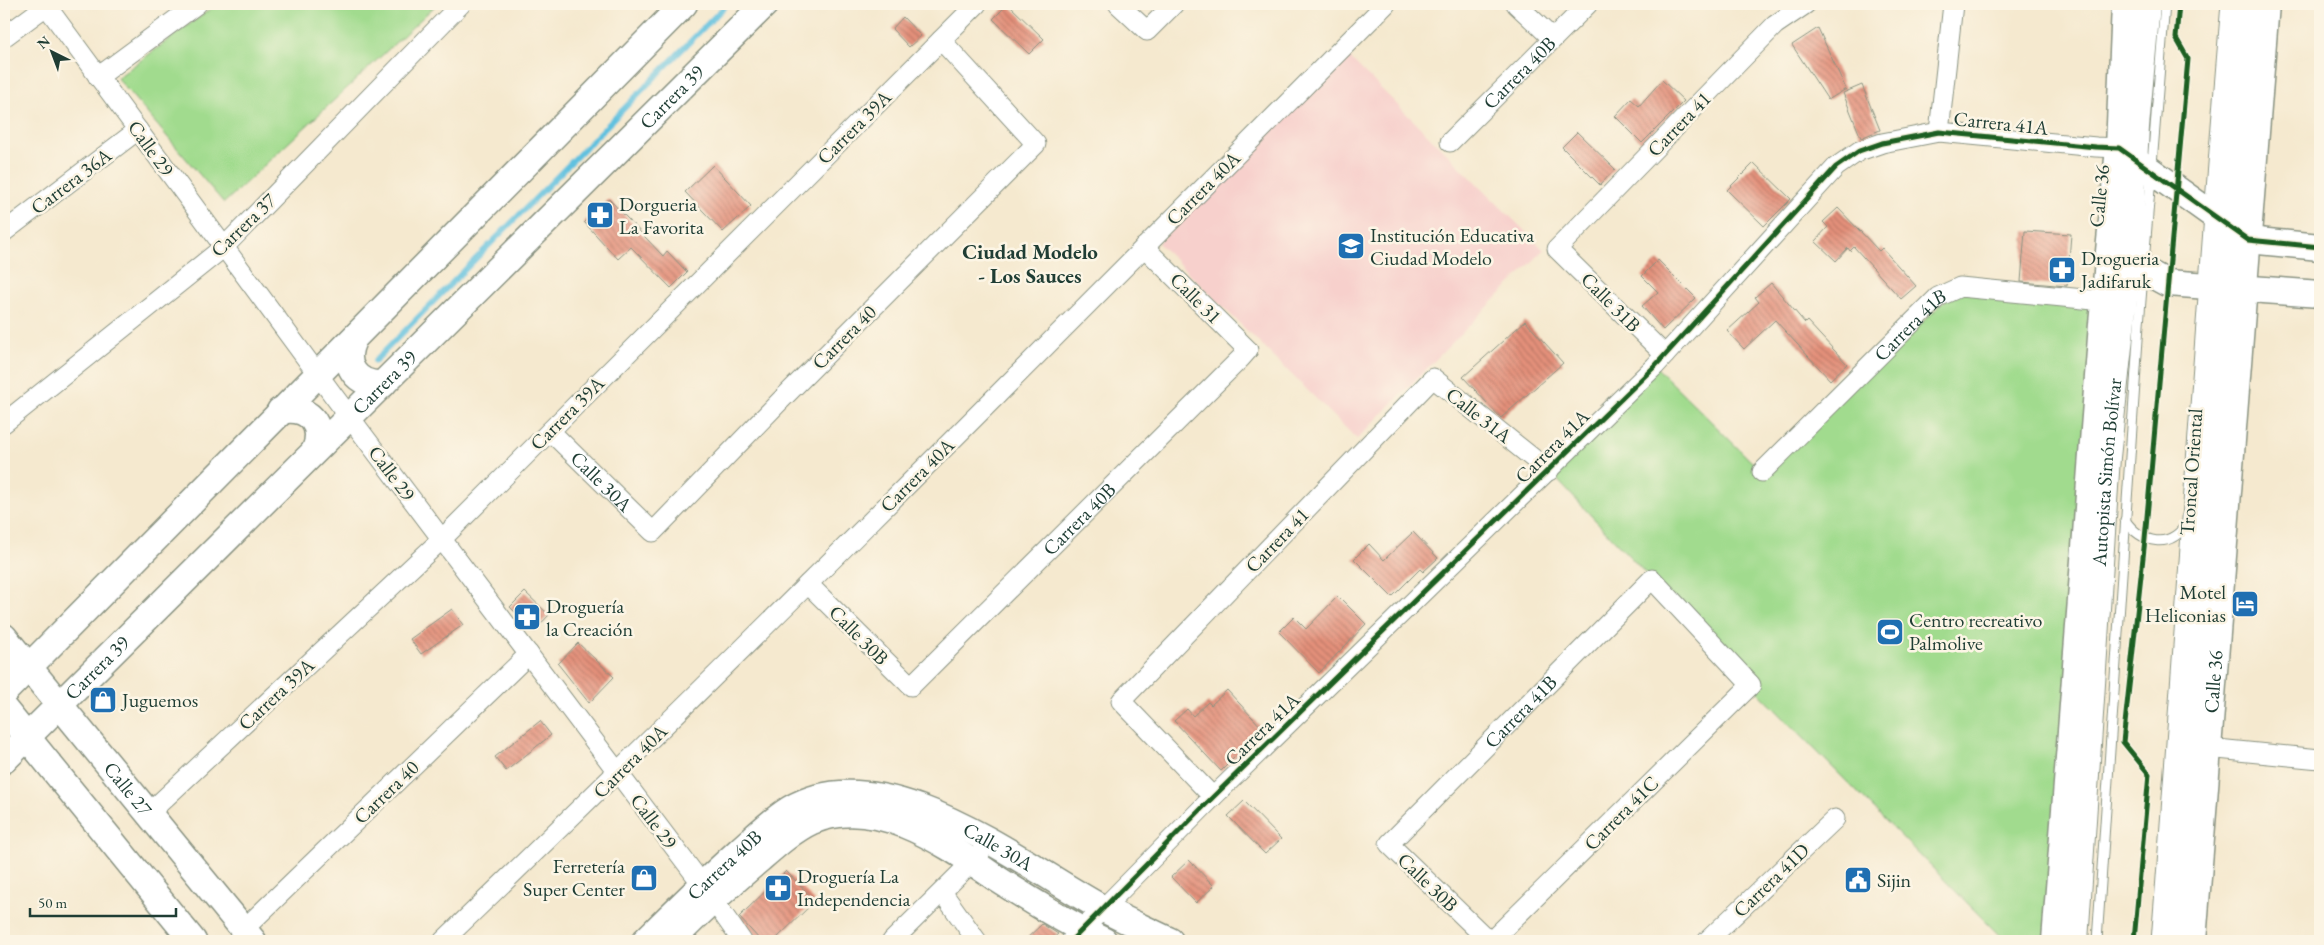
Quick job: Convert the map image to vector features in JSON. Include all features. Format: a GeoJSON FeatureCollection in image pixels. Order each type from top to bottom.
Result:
{"type":"FeatureCollection","features":[{"type":"Feature","properties":{"kind":"highway","name":"Autopista Simón Bolívar"},"geometry":{"type":"LineString","coordinates":[[2074,941],[2089,740],[2106,457],[2136,262],[2135,159],[2146,4]]}},
{"type":"Feature","properties":{"kind":"highway"},"geometry":{"type":"LineString","coordinates":[[2170,941],[2222,288],[2216,217],[2240,4]]}},
{"type":"Feature","properties":{"kind":"highway"},"geometry":{"type":"LineString","coordinates":[[2099,550],[2088,507],[2106,457]]}},
{"type":"Feature","properties":{"kind":"street"},"geometry":{"type":"LineString","coordinates":[[98,76],[196,4]]}},
{"type":"Feature","properties":{"kind":"street","name":"Carrera 37"},"geometry":{"type":"LineString","coordinates":[[4,423],[224,247],[461,4]]}},
{"type":"Feature","properties":{"kind":"street"},"geometry":{"type":"LineString","coordinates":[[4,692],[684,4]]}},
{"type":"Feature","properties":{"kind":"street","name":"Carrera 39"},"geometry":{"type":"LineString","coordinates":[[4,760],[765,4]]}},
{"type":"Feature","properties":{"kind":"street","name":"Carrera 39A"},"geometry":{"type":"LineString","coordinates":[[149,813],[442,539],[977,4]]}},
{"type":"Feature","properties":{"kind":"street"},"geometry":{"type":"LineString","coordinates":[[1118,4],[1147,31],[1174,4]]}},
{"type":"Feature","properties":{"kind":"street","name":"Carrera 40A"},"geometry":{"type":"LineString","coordinates":[[443,941],[618,773],[1386,4]]}},
{"type":"Feature","properties":{"kind":"street"},"geometry":{"type":"LineString","coordinates":[[1516,4],[1553,39]]}},
{"type":"Feature","properties":{"kind":"street","name":"Carrera 40B"},"geometry":{"type":"LineString","coordinates":[[1450,142],[1588,4]]}},
{"type":"Feature","properties":{"kind":"street","name":"Carrera 41"},"geometry":{"type":"LineString","coordinates":[[1557,250],[1775,25],[1806,4]]}},
{"type":"Feature","properties":{"kind":"street"},"geometry":{"type":"LineString","coordinates":[[1939,132],[1953,4]]}},
{"type":"Feature","properties":{"kind":"street","name":"Calle 36"},"geometry":{"type":"LineString","coordinates":[[2055,941],[2104,301],[2135,159],[2118,126],[2125,4]]}},
{"type":"Feature","properties":{"kind":"street","name":"Calle 36"},"geometry":{"type":"LineString","coordinates":[[2192,941],[2208,748],[2222,288],[2248,240],[2266,4]]}},
{"type":"Feature","properties":{"kind":"street"},"geometry":{"type":"LineString","coordinates":[[4,37],[46,5]]}},
{"type":"Feature","properties":{"kind":"street","name":"Calle 29"},"geometry":{"type":"LineString","coordinates":[[46,5],[317,374],[529,654],[742,941]]}},
{"type":"Feature","properties":{"kind":"street","name":"Carrera 40"},"geometry":{"type":"LineString","coordinates":[[653,532],[1036,144],[941,40]]}},
{"type":"Feature","properties":{"kind":"street","name":"Carrera 36A"},"geometry":{"type":"LineString","coordinates":[[4,232],[138,130]]}},
{"type":"Feature","properties":{"kind":"street","name":"Carrera 41A"},"geometry":{"type":"LineString","coordinates":[[1086,938],[1102,908],[1213,797],[1665,356],[1836,167],[1859,151],[1882,143],[1939,132],[2096,147],[2135,159]]}},
{"type":"Feature","properties":{"kind":"street"},"geometry":{"type":"LineString","coordinates":[[2135,159],[2248,240],[2320,247]]}},
{"type":"Feature","properties":{"kind":"street","name":"Calle 31"},"geometry":{"type":"LineString","coordinates":[[1144,247],[1248,350]]}},
{"type":"Feature","properties":{"kind":"street","name":"Calle 31B"},"geometry":{"type":"LineString","coordinates":[[1557,250],[1665,356]]}},
{"type":"Feature","properties":{"kind":"street"},"geometry":{"type":"LineString","coordinates":[[2136,262],[2167,283],[2320,294]]}},
{"type":"Feature","properties":{"kind":"street","name":"Carrera 41B"},"geometry":{"type":"LineString","coordinates":[[1762,472],[1938,297],[1960,287],[2104,301]]}},
{"type":"Feature","properties":{"kind":"street"},"geometry":{"type":"LineString","coordinates":[[352,340],[348,354],[351,369],[355,376],[368,383],[384,384]]}},
{"type":"Feature","properties":{"kind":"street","name":"Carrera 40B"},"geometry":{"type":"LineString","coordinates":[[911,686],[1248,350]]}},
{"type":"Feature","properties":{"kind":"street","name":"Carrera 41"},"geometry":{"type":"LineString","coordinates":[[1213,797],[1121,701],[1432,378]]}},
{"type":"Feature","properties":{"kind":"street","name":"Calle 31A"},"geometry":{"type":"LineString","coordinates":[[1432,378],[1549,471]]}},
{"type":"Feature","properties":{"kind":"street"},"geometry":{"type":"LineString","coordinates":[[280,411],[298,409],[312,418],[319,434],[315,450]]}},
{"type":"Feature","properties":{"kind":"street","name":"Calle 30A"},"geometry":{"type":"LineString","coordinates":[[550,431],[653,532]]}},
{"type":"Feature","properties":{"kind":"street","name":"Carrera 41B"},"geometry":{"type":"LineString","coordinates":[[1389,844],[1652,579],[1751,685]]}},
{"type":"Feature","properties":{"kind":"street","name":"Calle 30B"},"geometry":{"type":"LineString","coordinates":[[808,584],[911,686]]}},
{"type":"Feature","properties":{"kind":"street","name":"Calle 27"},"geometry":{"type":"LineString","coordinates":[[4,637],[249,935]]}},
{"type":"Feature","properties":{"kind":"street","name":"Carrera 40"},"geometry":{"type":"LineString","coordinates":[[249,935],[529,654]]}},
{"type":"Feature","properties":{"kind":"street","name":"Carrera 41C"},"geometry":{"type":"LineString","coordinates":[[1490,941],[1751,685]]}},
{"type":"Feature","properties":{"kind":"street"},"geometry":{"type":"LineString","coordinates":[[4,709],[193,941]]}},
{"type":"Feature","properties":{"kind":"street"},"geometry":{"type":"LineString","coordinates":[[2208,748],[2320,759]]}},
{"type":"Feature","properties":{"kind":"street","name":"Calle 30A"},"geometry":{"type":"LineString","coordinates":[[812,810],[856,793],[896,799],[940,816],[991,842],[1102,908],[1170,941]]}},
{"type":"Feature","properties":{"kind":"street","name":"Carrera 40B"},"geometry":{"type":"LineString","coordinates":[[671,941],[707,892],[772,822],[790,809],[812,810]]}},
{"type":"Feature","properties":{"kind":"street","name":"Calle 30A"},"geometry":{"type":"LineString","coordinates":[[812,810],[883,816],[915,829],[973,861],[1086,938]]}},
{"type":"Feature","properties":{"kind":"street","name":"Carrera 41D"},"geometry":{"type":"LineString","coordinates":[[1707,941],[1835,819]]}},
{"type":"Feature","properties":{"kind":"street"},"geometry":{"type":"LineString","coordinates":[[892,941],[991,842]]}},
{"type":"Feature","properties":{"kind":"street","name":"Calle 30B"},"geometry":{"type":"LineString","coordinates":[[1389,844],[1490,941]]}},
{"type":"Feature","properties":{"kind":"street","name":"Carrera 40B"},"geometry":{"type":"LineString","coordinates":[[645,941],[707,892]]}},
{"type":"Feature","properties":{"kind":"street"},"geometry":{"type":"LineString","coordinates":[[942,892],[977,941]]}},
{"type":"Feature","properties":{"kind":"lane"},"geometry":{"type":"LineString","coordinates":[[2135,159],[2165,4]]}},
{"type":"Feature","properties":{"kind":"lane"},"geometry":{"type":"LineString","coordinates":[[2216,217],[2226,4]]}},
{"type":"Feature","properties":{"kind":"lane"},"geometry":{"type":"LineString","coordinates":[[2097,941],[2139,325],[2136,262]]}},
{"type":"Feature","properties":{"kind":"lane","name":"Troncal Oriental"},"geometry":{"type":"LineString","coordinates":[[2156,941],[2187,523],[2222,288]]}},
{"type":"Feature","properties":{"kind":"lane"},"geometry":{"type":"LineString","coordinates":[[2125,520],[2140,536],[2157,540],[2173,537],[2187,523]]}},
{"type":"Feature","properties":{"kind":"shaded area","name":"Institución Educativa Ciudad Modelo"},"geometry":{"type":"Polygon","coordinates":[[[1346,54],[1544,250],[1357,439],[1158,243],[1346,54]]]}},
{"type":"Feature","properties":{"kind":"green space"},"geometry":{"type":"Polygon","coordinates":[[[217,4],[437,4],[224,203],[117,78],[217,4]]]}},
{"type":"Feature","properties":{"kind":"green space","name":"Centro recreativo Palmolive"},"geometry":{"type":"Polygon","coordinates":[[[1960,287],[2104,301],[2055,941],[2005,941],[1751,685],[1549,471],[1655,366],[1762,472],[1960,287]]]}},
{"type":"Feature","properties":{"kind":"building"},"geometry":{"type":"Polygon","coordinates":[[[1008,4],[1044,39],[1029,54],[993,19],[1008,4]]]}},
{"type":"Feature","properties":{"kind":"building"},"geometry":{"type":"Polygon","coordinates":[[[903,17],[921,36],[909,47],[892,29],[903,17]]]}},
{"type":"Feature","properties":{"kind":"building"},"geometry":{"type":"Polygon","coordinates":[[[1818,28],[1846,89],[1828,100],[1792,45],[1818,28]]]}},
{"type":"Feature","properties":{"kind":"building"},"geometry":{"type":"Polygon","coordinates":[[[1662,80],[1684,101],[1642,143],[1615,116],[1631,99],[1639,106],[1662,80]]]}},
{"type":"Feature","properties":{"kind":"building"},"geometry":{"type":"Polygon","coordinates":[[[1862,85],[1880,130],[1861,138],[1843,93],[1862,85]]]}},
{"type":"Feature","properties":{"kind":"building"},"geometry":{"type":"Polygon","coordinates":[[[1577,132],[1615,169],[1600,185],[1562,147],[1577,132]]]}},
{"type":"Feature","properties":{"kind":"building"},"geometry":{"type":"Polygon","coordinates":[[[1754,163],[1791,199],[1764,226],[1727,190],[1754,163]]]}},
{"type":"Feature","properties":{"kind":"building"},"geometry":{"type":"Polygon","coordinates":[[[713,165],[751,206],[723,232],[685,192],[713,165]]]}},
{"type":"Feature","properties":{"kind":"building"},"geometry":{"type":"Polygon","coordinates":[[[609,199],[663,256],[667,251],[687,272],[671,288],[631,247],[618,259],[584,222],[609,199]]]}},
{"type":"Feature","properties":{"kind":"building"},"geometry":{"type":"Polygon","coordinates":[[[1838,208],[1879,251],[1882,248],[1916,286],[1901,299],[1854,247],[1850,251],[1848,248],[1836,261],[1815,241],[1828,227],[1823,222],[1838,208]]]}},
{"type":"Feature","properties":{"kind":"building"},"geometry":{"type":"Polygon","coordinates":[[[2025,231],[2071,234],[2067,286],[2021,282],[2025,231]]]}},
{"type":"Feature","properties":{"kind":"building"},"geometry":{"type":"Polygon","coordinates":[[[1658,260],[1696,298],[1663,330],[1642,306],[1658,292],[1642,276],[1658,260]]]}},
{"type":"Feature","properties":{"kind":"building"},"geometry":{"type":"Polygon","coordinates":[[[1771,283],[1805,323],[1807,321],[1847,364],[1830,380],[1775,320],[1744,349],[1727,331],[1759,302],[1755,297],[1771,283]]]}},
{"type":"Feature","properties":{"kind":"building"},"geometry":{"type":"Polygon","coordinates":[[[1525,321],[1563,363],[1501,418],[1463,377],[1525,321]]]}},
{"type":"Feature","properties":{"kind":"building"},"geometry":{"type":"Polygon","coordinates":[[[1413,532],[1438,558],[1423,572],[1420,569],[1392,597],[1354,559],[1369,544],[1384,560],[1413,532]]]}},
{"type":"Feature","properties":{"kind":"building"},"geometry":{"type":"Polygon","coordinates":[[[525,592],[549,615],[534,631],[510,607],[525,592]]]}},
{"type":"Feature","properties":{"kind":"building"},"geometry":{"type":"Polygon","coordinates":[[[1338,596],[1366,624],[1319,673],[1279,632],[1294,617],[1306,629],[1338,596]]]}},
{"type":"Feature","properties":{"kind":"building"},"geometry":{"type":"Polygon","coordinates":[[[452,609],[463,625],[421,654],[410,639],[452,609]]]}},
{"type":"Feature","properties":{"kind":"building"},"geometry":{"type":"Polygon","coordinates":[[[578,643],[614,677],[589,703],[558,664],[578,643]]]}},
{"type":"Feature","properties":{"kind":"building"},"geometry":{"type":"Polygon","coordinates":[[[1227,690],[1263,729],[1221,771],[1174,721],[1187,709],[1193,716],[1208,702],[1211,705],[1227,690]]]}},
{"type":"Feature","properties":{"kind":"building"},"geometry":{"type":"Polygon","coordinates":[[[540,721],[551,735],[506,771],[495,757],[540,721]]]}},
{"type":"Feature","properties":{"kind":"building"},"geometry":{"type":"Polygon","coordinates":[[[1244,801],[1281,839],[1265,854],[1228,816],[1244,801]]]}},
{"type":"Feature","properties":{"kind":"building"},"geometry":{"type":"Polygon","coordinates":[[[1189,860],[1214,886],[1196,903],[1171,877],[1189,860]]]}},
{"type":"Feature","properties":{"kind":"building"},"geometry":{"type":"Polygon","coordinates":[[[786,871],[815,901],[774,941],[761,941],[739,917],[786,871]]]}},
{"type":"Feature","properties":{"kind":"building"},"geometry":{"type":"Polygon","coordinates":[[[1042,924],[1058,934],[1050,941],[1024,941],[1042,924]]]}},
{"type":"Feature","properties":{"kind":"waterway"},"geometry":{"type":"LineString","coordinates":[[375,361],[727,4]]}},
{"type":"Feature","properties":{"kind":"cycle path"},"geometry":{"type":"LineString","coordinates":[[2134,941],[2149,774],[2123,742],[2145,539],[2188,59],[2176,38],[2179,4]]}},
{"type":"Feature","properties":{"kind":"cycle path"},"geometry":{"type":"LineString","coordinates":[[1071,941],[1213,797],[1655,366],[1836,167],[1859,151],[1882,143],[1939,132],[2119,148],[2248,240],[2320,247]]}},
{"type":"Feature","properties":{"kind":"place","name":"Dorgueria La Favorita"},"geometry":{"type":"Point","coordinates":[600,215]}},
{"type":"Feature","properties":{"kind":"place","name":"Institución Educativa Ciudad Modelo"},"geometry":{"type":"Point","coordinates":[1351,246]}},
{"type":"Feature","properties":{"kind":"place","name":"Drogueria Jadifaruk"},"geometry":{"type":"Point","coordinates":[2062,270]}},
{"type":"Feature","properties":{"kind":"place","name":"Motel Heliconias"},"geometry":{"type":"Point","coordinates":[2245,604]}},
{"type":"Feature","properties":{"kind":"place","name":"Droguería la Creación"},"geometry":{"type":"Point","coordinates":[527,617]}},
{"type":"Feature","properties":{"kind":"place","name":"Centro recreativo Palmolive"},"geometry":{"type":"Point","coordinates":[1890,632]}},
{"type":"Feature","properties":{"kind":"place","name":"Juguemos"},"geometry":{"type":"Point","coordinates":[103,700]}},
{"type":"Feature","properties":{"kind":"place","name":"Ferretería Super Center"},"geometry":{"type":"Point","coordinates":[644,878]}},
{"type":"Feature","properties":{"kind":"place","name":"Sijin"},"geometry":{"type":"Point","coordinates":[1858,880]}},
{"type":"Feature","properties":{"kind":"place","name":"Droguería La Independencia"},"geometry":{"type":"Point","coordinates":[778,888]}},
{"type":"Feature","properties":{"kind":"district","name":"Ciudad Modelo - Los Sauces"},"geometry":{"type":"Point","coordinates":[1030,263]}}]}
